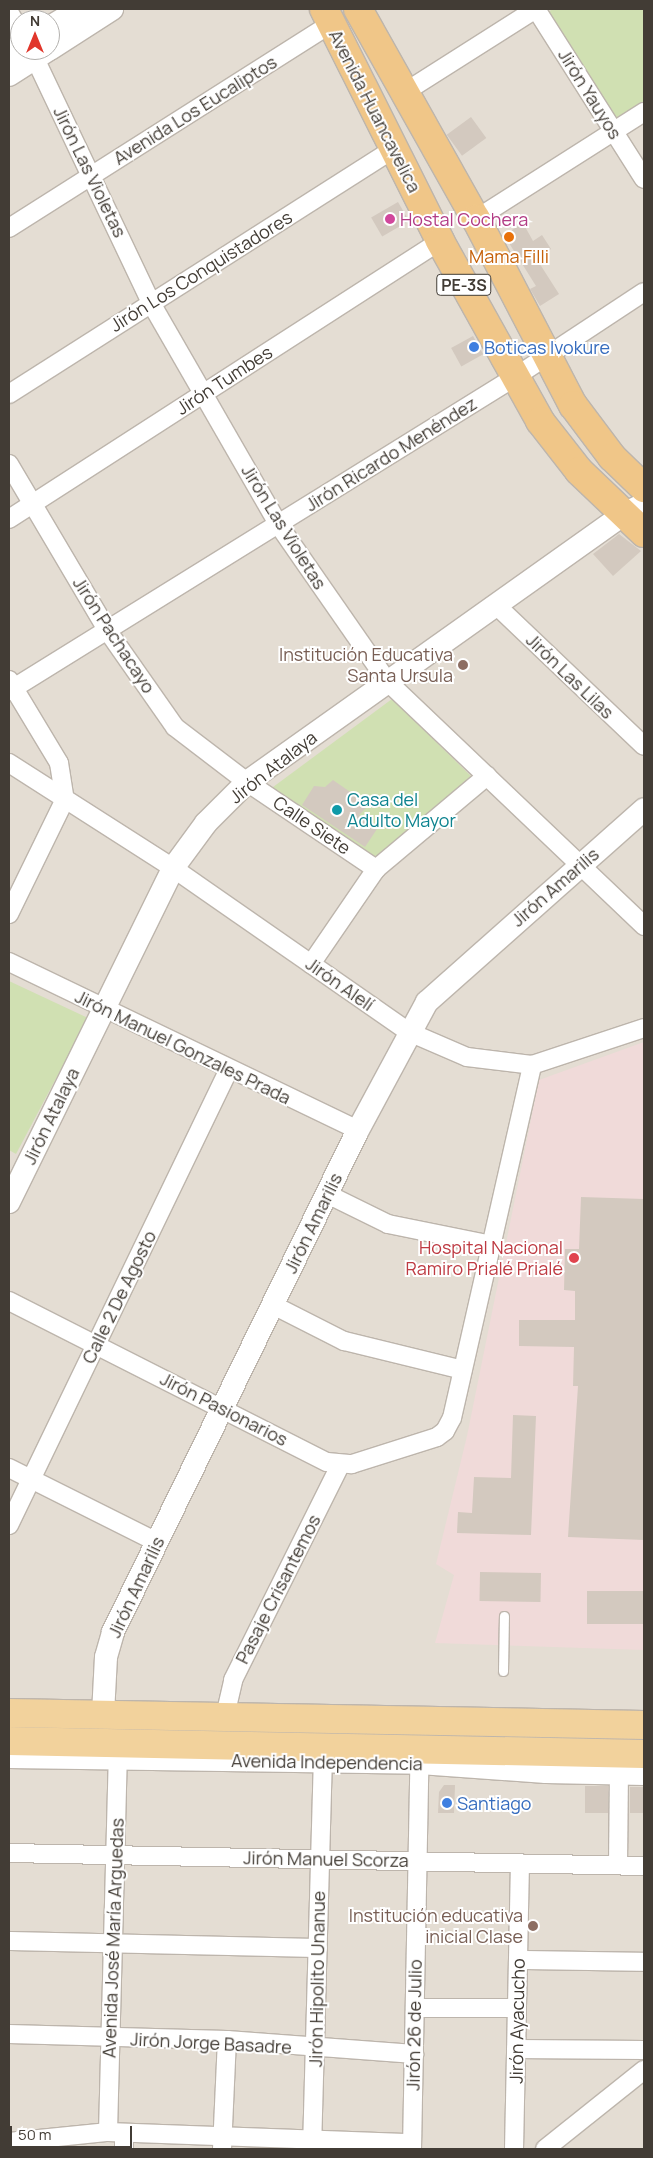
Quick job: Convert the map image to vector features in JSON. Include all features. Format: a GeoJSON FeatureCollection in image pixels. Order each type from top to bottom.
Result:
{"type":"FeatureCollection","features":[{"type":"Feature","properties":{"kind":"highway","name":"Avenida Huancavelica"},"geometry":{"type":"LineString","coordinates":[[358,9],[476,219],[573,405],[612,457],[644,488]]}},
{"type":"Feature","properties":{"kind":"highway","name":"Avenida Huancavelica"},"geometry":{"type":"LineString","coordinates":[[327,16],[440,241],[540,421],[579,470],[634,509],[644,533]]}},
{"type":"Feature","properties":{"kind":"main road"},"geometry":{"type":"LineString","coordinates":[[9,1713],[632,1725]]}},
{"type":"Feature","properties":{"kind":"main road","name":"Avenida Independencia"},"geometry":{"type":"LineString","coordinates":[[9,1741],[118,1751],[628,1760]]}},
{"type":"Feature","properties":{"kind":"street"},"geometry":{"type":"LineString","coordinates":[[60,21],[80,9]]}},
{"type":"Feature","properties":{"kind":"street"},"geometry":{"type":"LineString","coordinates":[[60,38],[112,9]]}},
{"type":"Feature","properties":{"kind":"street"},"geometry":{"type":"LineString","coordinates":[[405,92],[536,9]]}},
{"type":"Feature","properties":{"kind":"street","name":"Jirón Yauyos"},"geometry":{"type":"LineString","coordinates":[[536,9],[644,179]]}},
{"type":"Feature","properties":{"kind":"street","name":"Avenida Los Eucaliptos"},"geometry":{"type":"LineString","coordinates":[[9,228],[92,175],[327,16]]}},
{"type":"Feature","properties":{"kind":"street"},"geometry":{"type":"LineString","coordinates":[[9,75],[26,60]]}},
{"type":"Feature","properties":{"kind":"street","name":"Jirón Las Violetas"},"geometry":{"type":"LineString","coordinates":[[41,60],[152,303],[278,524],[388,682],[644,926]]}},
{"type":"Feature","properties":{"kind":"street"},"geometry":{"type":"LineString","coordinates":[[476,219],[644,112]]}},
{"type":"Feature","properties":{"kind":"street","name":"Jirón Los Conquistadores"},"geometry":{"type":"LineString","coordinates":[[9,394],[394,149]]}},
{"type":"Feature","properties":{"kind":"street","name":"Jirón Tumbes"},"geometry":{"type":"LineString","coordinates":[[9,520],[440,241]]}},
{"type":"Feature","properties":{"kind":"street","name":"Jirón Ricardo Menéndez"},"geometry":{"type":"LineString","coordinates":[[10,686],[106,630],[515,377],[644,292]]}},
{"type":"Feature","properties":{"kind":"street","name":"Jirón Pachacayo"},"geometry":{"type":"LineString","coordinates":[[9,464],[106,630],[175,727],[248,782]]}},
{"type":"Feature","properties":{"kind":"street","name":"Jirón Atalaya"},"geometry":{"type":"LineString","coordinates":[[9,1202],[173,868],[206,823],[248,782],[634,509]]}},
{"type":"Feature","properties":{"kind":"street","name":"Jirón Las Lilas"},"geometry":{"type":"LineString","coordinates":[[496,605],[644,746]]}},
{"type":"Feature","properties":{"kind":"street"},"geometry":{"type":"LineString","coordinates":[[9,914],[15,885],[65,799],[59,763],[10,686]]}},
{"type":"Feature","properties":{"kind":"street","name":"Jirón Alelí"},"geometry":{"type":"LineString","coordinates":[[9,763],[173,868],[409,1032],[467,1057],[532,1065],[644,1028]]}},
{"type":"Feature","properties":{"kind":"street"},"geometry":{"type":"LineString","coordinates":[[311,964],[376,869],[487,776]]}},
{"type":"Feature","properties":{"kind":"street","name":"Calle Siete"},"geometry":{"type":"LineString","coordinates":[[248,782],[376,869]]}},
{"type":"Feature","properties":{"kind":"street","name":"Jirón Amarilis"},"geometry":{"type":"LineString","coordinates":[[103,1714],[106,1657],[113,1632],[358,1130],[409,1032],[427,1002],[446,983],[644,809]]}},
{"type":"Feature","properties":{"kind":"street","name":"Jirón Manuel Gonzales Prada"},"geometry":{"type":"LineString","coordinates":[[9,962],[103,1009],[358,1130]]}},
{"type":"Feature","properties":{"kind":"street"},"geometry":{"type":"LineString","coordinates":[[340,1465],[437,1437],[445,1431],[462,1370],[532,1065]]}},
{"type":"Feature","properties":{"kind":"street","name":"Calle 2 De Agosto"},"geometry":{"type":"LineString","coordinates":[[9,1525],[229,1069]]}},
{"type":"Feature","properties":{"kind":"street"},"geometry":{"type":"LineString","coordinates":[[328,1194],[388,1224],[491,1245]]}},
{"type":"Feature","properties":{"kind":"street","name":"Jirón Pasionarios"},"geometry":{"type":"LineString","coordinates":[[9,1301],[340,1465]]}},
{"type":"Feature","properties":{"kind":"street"},"geometry":{"type":"LineString","coordinates":[[273,1305],[344,1341],[462,1370]]}},
{"type":"Feature","properties":{"kind":"street","name":"Pasaje Crisantemos"},"geometry":{"type":"LineString","coordinates":[[225,1716],[233,1680],[340,1465]]}},
{"type":"Feature","properties":{"kind":"street"},"geometry":{"type":"LineString","coordinates":[[9,1468],[157,1542]]}},
{"type":"Feature","properties":{"kind":"street"},"geometry":{"type":"LineString","coordinates":[[618,1865],[632,1725]]}},
{"type":"Feature","properties":{"kind":"street","name":"Avenida Independencia"},"geometry":{"type":"LineString","coordinates":[[9,1757],[118,1751]]}},
{"type":"Feature","properties":{"kind":"street","name":"Avenida José María Arguedas"},"geometry":{"type":"LineString","coordinates":[[118,1751],[110,2037],[119,2138]]}},
{"type":"Feature","properties":{"kind":"street","name":"Jirón Hipolito Unanue"},"geometry":{"type":"LineString","coordinates":[[312,2144],[323,1755]]}},
{"type":"Feature","properties":{"kind":"street","name":"Jirón 26 de Julio"},"geometry":{"type":"LineString","coordinates":[[412,2146],[420,1757]]}},
{"type":"Feature","properties":{"kind":"street","name":"Avenida Independencia"},"geometry":{"type":"LineString","coordinates":[[628,1760],[644,1774]]}},
{"type":"Feature","properties":{"kind":"street","name":"Jirón Manuel Scorza"},"geometry":{"type":"LineString","coordinates":[[9,1853],[644,1866]]}},
{"type":"Feature","properties":{"kind":"street","name":"Jirón Ayacucho"},"geometry":{"type":"LineString","coordinates":[[514,2149],[520,1863]]}},
{"type":"Feature","properties":{"kind":"street"},"geometry":{"type":"LineString","coordinates":[[9,1941],[318,1948]]}},
{"type":"Feature","properties":{"kind":"street"},"geometry":{"type":"LineString","coordinates":[[518,1960],[644,1962]]}},
{"type":"Feature","properties":{"kind":"street"},"geometry":{"type":"LineString","coordinates":[[415,2008],[517,2008]]}},
{"type":"Feature","properties":{"kind":"street","name":"Jirón Jorge Basadre"},"geometry":{"type":"LineString","coordinates":[[9,2034],[227,2040],[316,2050],[414,2054]]}},
{"type":"Feature","properties":{"kind":"street"},"geometry":{"type":"LineString","coordinates":[[222,2143],[227,2040]]}},
{"type":"Feature","properties":{"kind":"street"},"geometry":{"type":"LineString","coordinates":[[516,2049],[644,2050]]}},
{"type":"Feature","properties":{"kind":"street"},"geometry":{"type":"LineString","coordinates":[[545,2149],[644,2070]]}},
{"type":"Feature","properties":{"kind":"street"},"geometry":{"type":"LineString","coordinates":[[64,2149],[81,2135]]}},
{"type":"Feature","properties":{"kind":"street"},"geometry":{"type":"LineString","coordinates":[[9,2142],[81,2135],[222,2143],[412,2146]]}},
{"type":"Feature","properties":{"kind":"lane"},"geometry":{"type":"LineString","coordinates":[[504,1616],[504,1671]]}},
{"type":"Feature","properties":{"kind":"shaded area"},"geometry":{"type":"Polygon","coordinates":[[[9,9],[644,9],[644,2149],[9,2149],[9,9]]]}},
{"type":"Feature","properties":{"kind":"shaded area","name":"Hospital Nacional Ramiro Prialé Prialé"},"geometry":{"type":"Polygon","coordinates":[[[644,1042],[644,1650],[435,1643],[454,1575],[436,1564],[467,1436],[539,1080],[644,1042]]]}},
{"type":"Feature","properties":{"kind":"green space"},"geometry":{"type":"Polygon","coordinates":[[[553,9],[644,9],[644,101],[616,118],[546,13],[553,9]]]}},
{"type":"Feature","properties":{"kind":"green space"},"geometry":{"type":"Polygon","coordinates":[[[392,699],[475,780],[374,858],[269,790],[392,699]]]}},
{"type":"Feature","properties":{"kind":"green space"},"geometry":{"type":"Polygon","coordinates":[[[9,981],[88,1018],[16,1154],[9,1150],[9,981]]]}},
{"type":"Feature","properties":{"kind":"building"},"geometry":{"type":"Polygon","coordinates":[[[471,117],[486,138],[462,156],[447,135],[471,117]]]}},
{"type":"Feature","properties":{"kind":"building","name":"Hostal Cochera"},"geometry":{"type":"Polygon","coordinates":[[[398,202],[409,221],[382,237],[371,217],[398,202]]]}},
{"type":"Feature","properties":{"kind":"building"},"geometry":{"type":"Polygon","coordinates":[[[523,223],[533,241],[542,235],[551,249],[536,258],[559,294],[540,306],[530,289],[536,286],[504,235],[523,223]]]}},
{"type":"Feature","properties":{"kind":"building"},"geometry":{"type":"Polygon","coordinates":[[[473,336],[483,354],[461,366],[451,348],[473,336]]]}},
{"type":"Feature","properties":{"kind":"building"},"geometry":{"type":"Polygon","coordinates":[[[619,534],[641,551],[613,576],[593,554],[619,534]]]}},
{"type":"Feature","properties":{"kind":"building","name":"Casa del Adulto Mayor"},"geometry":{"type":"Polygon","coordinates":[[[333,780],[369,805],[359,815],[377,829],[365,847],[302,805],[314,786],[325,787],[333,780]]]}},
{"type":"Feature","properties":{"kind":"building"},"geometry":{"type":"Polygon","coordinates":[[[581,1197],[644,1199],[644,1540],[568,1537],[578,1386],[573,1386],[574,1347],[519,1346],[519,1320],[575,1320],[575,1291],[564,1290],[565,1249],[579,1249],[581,1197]]]}},
{"type":"Feature","properties":{"kind":"building"},"geometry":{"type":"Polygon","coordinates":[[[513,1415],[536,1416],[531,1535],[457,1533],[458,1512],[472,1513],[474,1477],[511,1478],[513,1415]]]}},
{"type":"Feature","properties":{"kind":"building"},"geometry":{"type":"Polygon","coordinates":[[[480,1572],[541,1573],[540,1602],[479,1601],[480,1572]]]}},
{"type":"Feature","properties":{"kind":"building"},"geometry":{"type":"Polygon","coordinates":[[[587,1591],[644,1591],[644,1624],[587,1624],[587,1591]]]}},
{"type":"Feature","properties":{"kind":"building","name":"Santiago"},"geometry":{"type":"Polygon","coordinates":[[[444,1785],[455,1785],[454,1813],[438,1813],[439,1792],[444,1785]]]}},
{"type":"Feature","properties":{"kind":"building"},"geometry":{"type":"Polygon","coordinates":[[[585,1786],[608,1786],[608,1813],[585,1813],[585,1786]]]}},
{"type":"Feature","properties":{"kind":"building"},"geometry":{"type":"Polygon","coordinates":[[[630,1787],[644,1787],[644,1813],[630,1813],[630,1787]]]}},
{"type":"Feature","properties":{"kind":"place","name":"Hostal Cochera"},"geometry":{"type":"Point","coordinates":[390,219]}},
{"type":"Feature","properties":{"kind":"place","name":"Mama Filli"},"geometry":{"type":"Point","coordinates":[509,237]}},
{"type":"Feature","properties":{"kind":"place","name":"Boticas Ivokure"},"geometry":{"type":"Point","coordinates":[474,347]}},
{"type":"Feature","properties":{"kind":"place","name":"Institución Educativa Santa Ursula"},"geometry":{"type":"Point","coordinates":[463,665]}},
{"type":"Feature","properties":{"kind":"place","name":"Casa del Adulto Mayor"},"geometry":{"type":"Point","coordinates":[337,810]}},
{"type":"Feature","properties":{"kind":"place","name":"Hospital Nacional Ramiro Prialé Prialé"},"geometry":{"type":"Point","coordinates":[574,1258]}},
{"type":"Feature","properties":{"kind":"place","name":"Santiago"},"geometry":{"type":"Point","coordinates":[447,1803]}},
{"type":"Feature","properties":{"kind":"place","name":"Institución educativa inicial Clase"},"geometry":{"type":"Point","coordinates":[533,1926]}}]}
